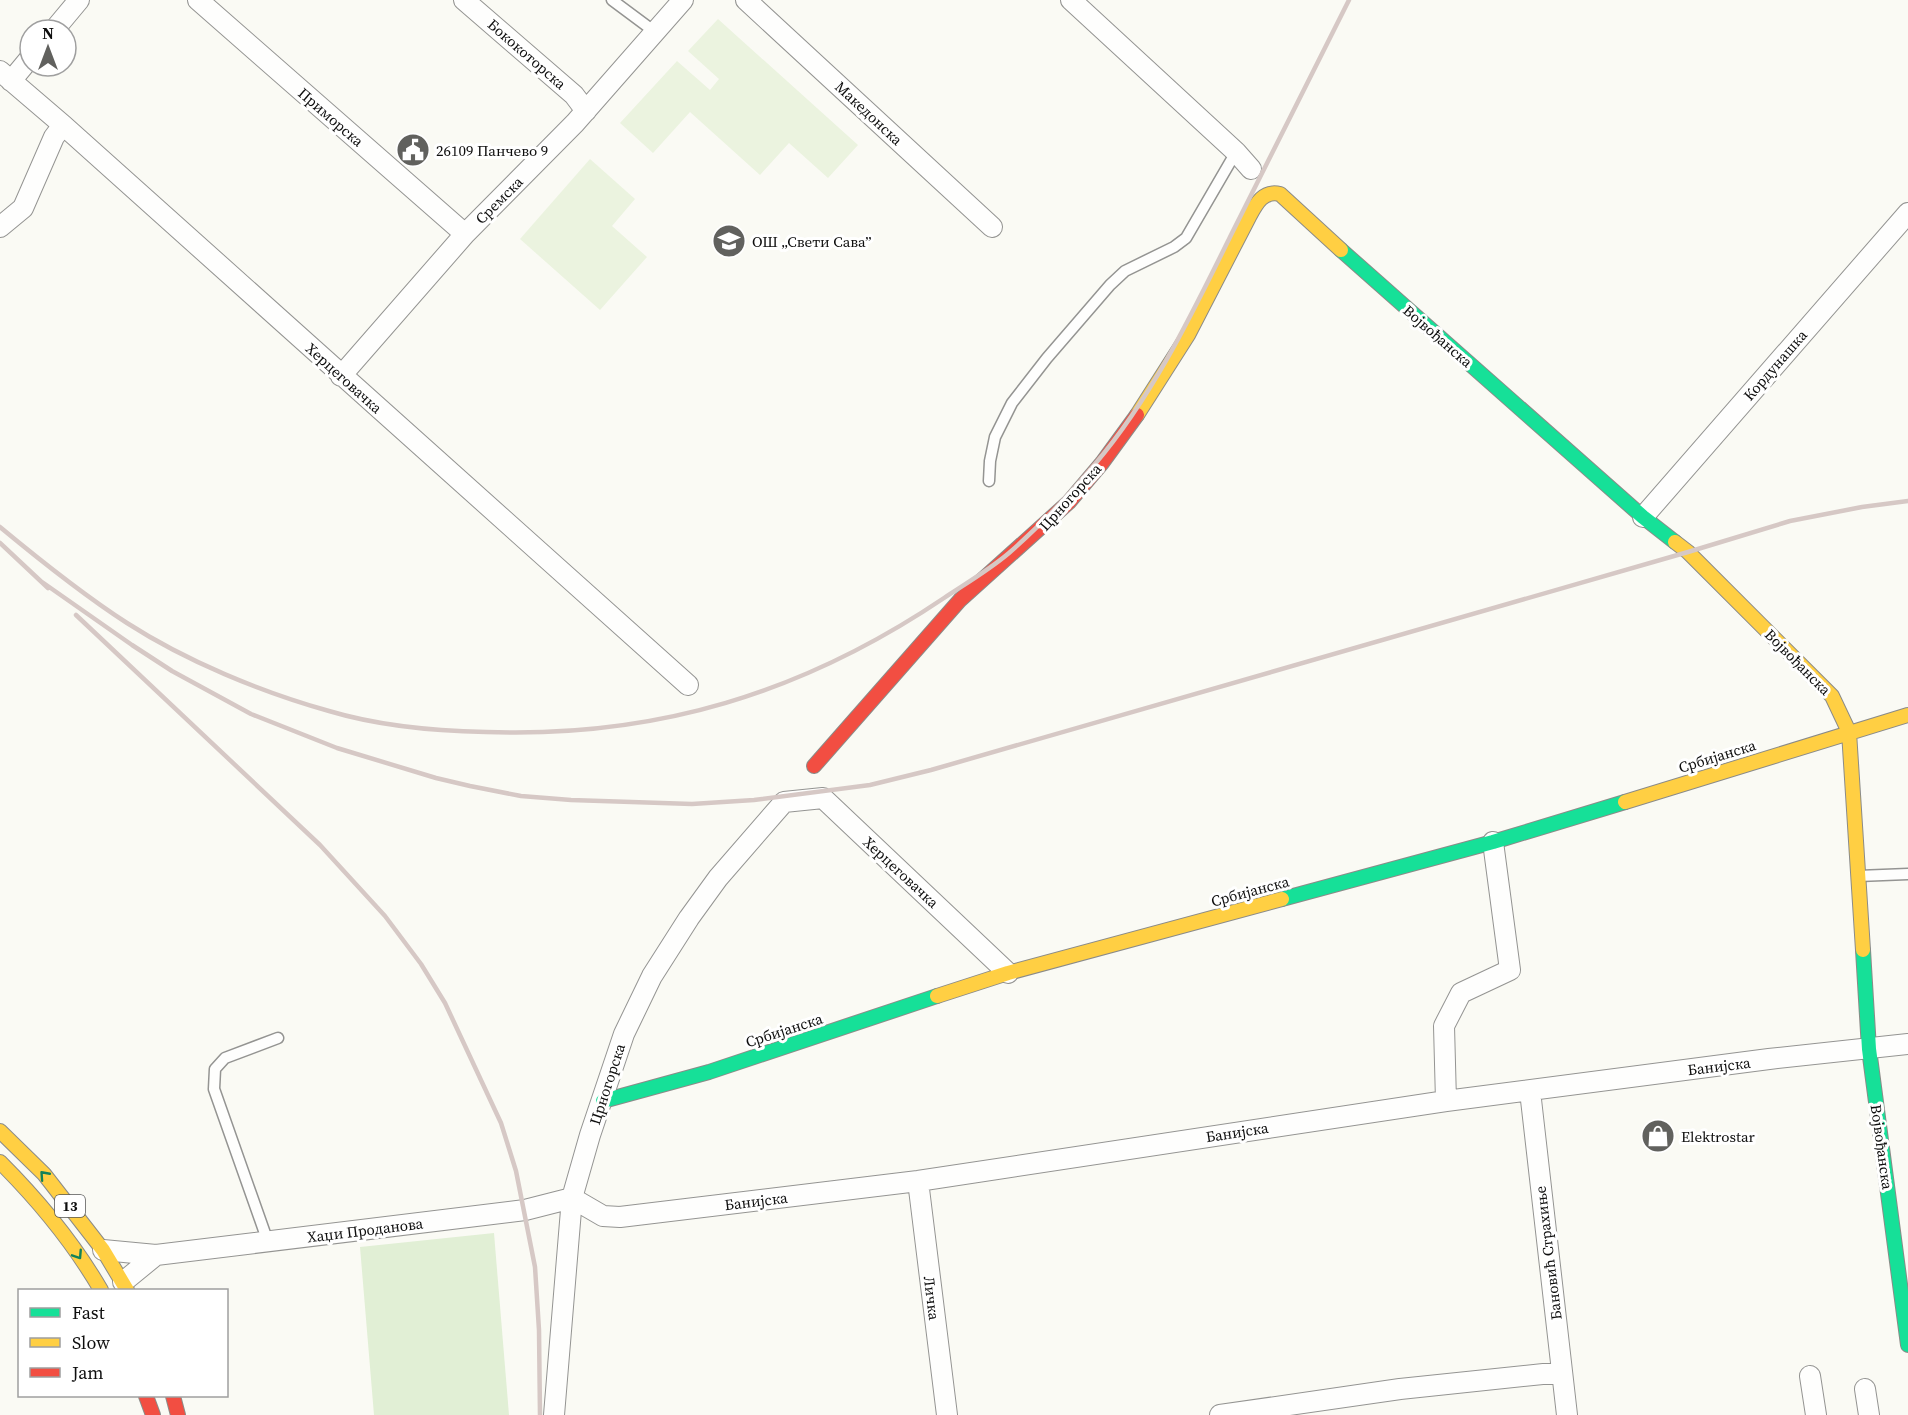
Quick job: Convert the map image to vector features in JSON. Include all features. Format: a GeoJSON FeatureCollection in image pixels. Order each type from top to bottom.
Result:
{"type":"FeatureCollection","features":[{"type":"Feature","properties":{"kind":"street"},"geometry":{"type":"LineString","coordinates":[[64,18],[79,0]]}},
{"type":"Feature","properties":{"kind":"street","name":"Приморска"},"geometry":{"type":"LineString","coordinates":[[198,0],[465,234]]}},
{"type":"Feature","properties":{"kind":"street","name":"Бококоторска"},"geometry":{"type":"LineString","coordinates":[[464,0],[574,95],[586,111]]}},
{"type":"Feature","properties":{"kind":"street","name":"Сремска"},"geometry":{"type":"LineString","coordinates":[[341,376],[465,234],[586,111],[683,0]]}},
{"type":"Feature","properties":{"kind":"street","name":"Македонска"},"geometry":{"type":"LineString","coordinates":[[746,0],[992,227]]}},
{"type":"Feature","properties":{"kind":"street"},"geometry":{"type":"LineString","coordinates":[[1071,0],[1236,152],[1251,169]]}},
{"type":"Feature","properties":{"kind":"street"},"geometry":{"type":"LineString","coordinates":[[5,76],[18,67]]}},
{"type":"Feature","properties":{"kind":"street","name":"Херцеговачка"},"geometry":{"type":"LineString","coordinates":[[5,76],[63,125],[688,685]]}},
{"type":"Feature","properties":{"kind":"street"},"geometry":{"type":"LineString","coordinates":[[0,227],[23,208],[54,137],[63,125]]}},
{"type":"Feature","properties":{"kind":"street","name":"Војвођанска"},"geometry":{"type":"LineString","coordinates":[[1275,192],[1280,194],[1311,224],[1643,517],[1689,552],[1832,696],[1849,732],[1869,1049],[1908,1345]]}},
{"type":"Feature","properties":{"kind":"street","name":"Црногорска"},"geometry":{"type":"LineString","coordinates":[[814,766],[960,600],[978,581],[1030,540],[1061,510],[1107,456],[1162,378],[1188,334],[1258,201],[1275,192]]}},
{"type":"Feature","properties":{"kind":"street","name":"Кордунашка"},"geometry":{"type":"LineString","coordinates":[[1643,517],[1908,213]]}},
{"type":"Feature","properties":{"kind":"street","name":"Србијанска"},"geometry":{"type":"LineString","coordinates":[[603,1101],[709,1072],[1008,973],[1493,842],[1908,715]]}},
{"type":"Feature","properties":{"kind":"street","name":"Херцеговачка"},"geometry":{"type":"LineString","coordinates":[[784,802],[823,798],[1008,973]]}},
{"type":"Feature","properties":{"kind":"street","name":"Црногорска"},"geometry":{"type":"LineString","coordinates":[[554,1415],[572,1197],[624,1034],[651,976],[689,918],[718,878],[784,802]]}},
{"type":"Feature","properties":{"kind":"street"},"geometry":{"type":"LineString","coordinates":[[1446,1101],[1444,1026],[1461,993],[1510,970],[1493,842]]}},
{"type":"Feature","properties":{"kind":"street","name":"Банијска"},"geometry":{"type":"LineString","coordinates":[[572,1197],[603,1216],[620,1217],[918,1181],[1446,1101],[1769,1059],[1908,1044]]}},
{"type":"Feature","properties":{"kind":"street","name":"Бановић Страхиње"},"geometry":{"type":"LineString","coordinates":[[1530,1091],[1567,1415]]}},
{"type":"Feature","properties":{"kind":"street","name":"13"},"geometry":{"type":"LineString","coordinates":[[0,1131],[44,1174],[103,1250],[125,1286]]}},
{"type":"Feature","properties":{"kind":"street","name":"13"},"geometry":{"type":"LineString","coordinates":[[0,1162],[28,1189],[59,1227],[100,1289]]}},
{"type":"Feature","properties":{"kind":"street","name":"Личка"},"geometry":{"type":"LineString","coordinates":[[918,1181],[947,1415]]}},
{"type":"Feature","properties":{"kind":"street","name":"Хаџи Проданова"},"geometry":{"type":"LineString","coordinates":[[103,1250],[156,1255],[525,1210],[572,1197]]}},
{"type":"Feature","properties":{"kind":"street"},"geometry":{"type":"LineString","coordinates":[[125,1286],[156,1255]]}},
{"type":"Feature","properties":{"kind":"street"},"geometry":{"type":"LineString","coordinates":[[1220,1415],[1400,1389],[1562,1372]]}},
{"type":"Feature","properties":{"kind":"street"},"geometry":{"type":"LineString","coordinates":[[1810,1376],[1816,1415]]}},
{"type":"Feature","properties":{"kind":"street"},"geometry":{"type":"LineString","coordinates":[[1865,1389],[1869,1415]]}},
{"type":"Feature","properties":{"kind":"street"},"geometry":{"type":"LineString","coordinates":[[147,1397],[153,1415]]}},
{"type":"Feature","properties":{"kind":"street"},"geometry":{"type":"LineString","coordinates":[[174,1397],[178,1415]]}},
{"type":"Feature","properties":{"kind":"lane"},"geometry":{"type":"LineString","coordinates":[[612,0],[655,32]]}},
{"type":"Feature","properties":{"kind":"lane"},"geometry":{"type":"LineString","coordinates":[[989,481],[995,436],[1012,403],[1047,358],[1110,285],[1125,271],[1174,247],[1186,238],[1236,152]]}},
{"type":"Feature","properties":{"kind":"lane"},"geometry":{"type":"LineString","coordinates":[[1858,876],[1908,874]]}},
{"type":"Feature","properties":{"kind":"lane"},"geometry":{"type":"LineString","coordinates":[[268,1242],[214,1089],[215,1069],[225,1058],[278,1038]]}},
{"type":"Feature","properties":{"kind":"green space"},"geometry":{"type":"Polygon","coordinates":[[[718,19],[858,145],[828,178],[789,143],[760,175],[690,112],[653,153],[620,123],[677,61],[710,90],[719,79],[688,51],[718,19]]]}},
{"type":"Feature","properties":{"kind":"green space"},"geometry":{"type":"Polygon","coordinates":[[[590,159],[635,199],[612,226],[647,257],[600,310],[520,239],[590,159]]]}},
{"type":"Feature","properties":{"kind":"green space"},"geometry":{"type":"Polygon","coordinates":[[[494,1233],[509,1415],[374,1415],[360,1247],[494,1233]]]}},
{"type":"Feature","properties":{"kind":"railway"},"geometry":{"type":"LineString","coordinates":[[0,527],[94,601],[174,650],[199,663],[277,695],[367,720],[427,729],[486,732],[549,732],[609,727],[668,717],[726,703],[782,684],[837,660],[891,631],[985,571],[1032,532],[1095,464],[1135,411],[1169,355],[1349,0]]}},
{"type":"Feature","properties":{"kind":"railway"},"geometry":{"type":"LineString","coordinates":[[42,582],[172,671],[251,714],[337,748],[436,778],[521,796],[692,804],[754,800],[870,785],[931,770],[1790,521],[1908,501]]}},
{"type":"Feature","properties":{"kind":"railway"},"geometry":{"type":"LineString","coordinates":[[0,543],[48,588]]}},
{"type":"Feature","properties":{"kind":"railway"},"geometry":{"type":"LineString","coordinates":[[76,615],[320,845],[385,916],[421,964],[445,1003],[501,1123],[516,1171],[535,1267],[539,1330],[540,1415]]}},
{"type":"Feature","properties":{"kind":"traffic: fast"},"geometry":{"type":"LineString","coordinates":[[1341,250],[1643,517],[1675,542]]}},
{"type":"Feature","properties":{"kind":"traffic: fast"},"geometry":{"type":"LineString","coordinates":[[1282,899],[1493,842],[1625,802]]}},
{"type":"Feature","properties":{"kind":"traffic: fast"},"geometry":{"type":"LineString","coordinates":[[1863,950],[1869,1049],[1908,1345]]}},
{"type":"Feature","properties":{"kind":"traffic: fast"},"geometry":{"type":"LineString","coordinates":[[603,1101],[709,1072],[937,996]]}},
{"type":"Feature","properties":{"kind":"traffic: slow"},"geometry":{"type":"LineString","coordinates":[[1137,415],[1188,335],[1254,207],[1261,199],[1269,194],[1280,194],[1341,250]]}},
{"type":"Feature","properties":{"kind":"traffic: slow"},"geometry":{"type":"LineString","coordinates":[[1675,542],[1688,552],[1832,696],[1849,732],[1863,950]]}},
{"type":"Feature","properties":{"kind":"traffic: slow"},"geometry":{"type":"LineString","coordinates":[[1625,802],[1908,715]]}},
{"type":"Feature","properties":{"kind":"traffic: slow"},"geometry":{"type":"LineString","coordinates":[[937,996],[1008,973],[1282,899]]}},
{"type":"Feature","properties":{"kind":"traffic: slow"},"geometry":{"type":"LineString","coordinates":[[0,1131],[44,1174],[103,1250],[126,1289]]}},
{"type":"Feature","properties":{"kind":"traffic: slow"},"geometry":{"type":"LineString","coordinates":[[0,1162],[55,1223],[100,1289]]}},
{"type":"Feature","properties":{"kind":"traffic: jam"},"geometry":{"type":"LineString","coordinates":[[814,766],[960,600],[1069,502],[1102,463],[1137,415]]}},
{"type":"Feature","properties":{"kind":"traffic: jam"},"geometry":{"type":"LineString","coordinates":[[146,1397],[153,1415]]}},
{"type":"Feature","properties":{"kind":"traffic: jam"},"geometry":{"type":"LineString","coordinates":[[173,1397],[178,1415]]}},
{"type":"Feature","properties":{"kind":"place","name":"26109 Панчево 9"},"geometry":{"type":"Point","coordinates":[413,150]}},
{"type":"Feature","properties":{"kind":"place","name":"ОШ „Свети Сава”"},"geometry":{"type":"Point","coordinates":[729,241]}},
{"type":"Feature","properties":{"kind":"place","name":"Elektrostar"},"geometry":{"type":"Point","coordinates":[1658,1136]}}]}
